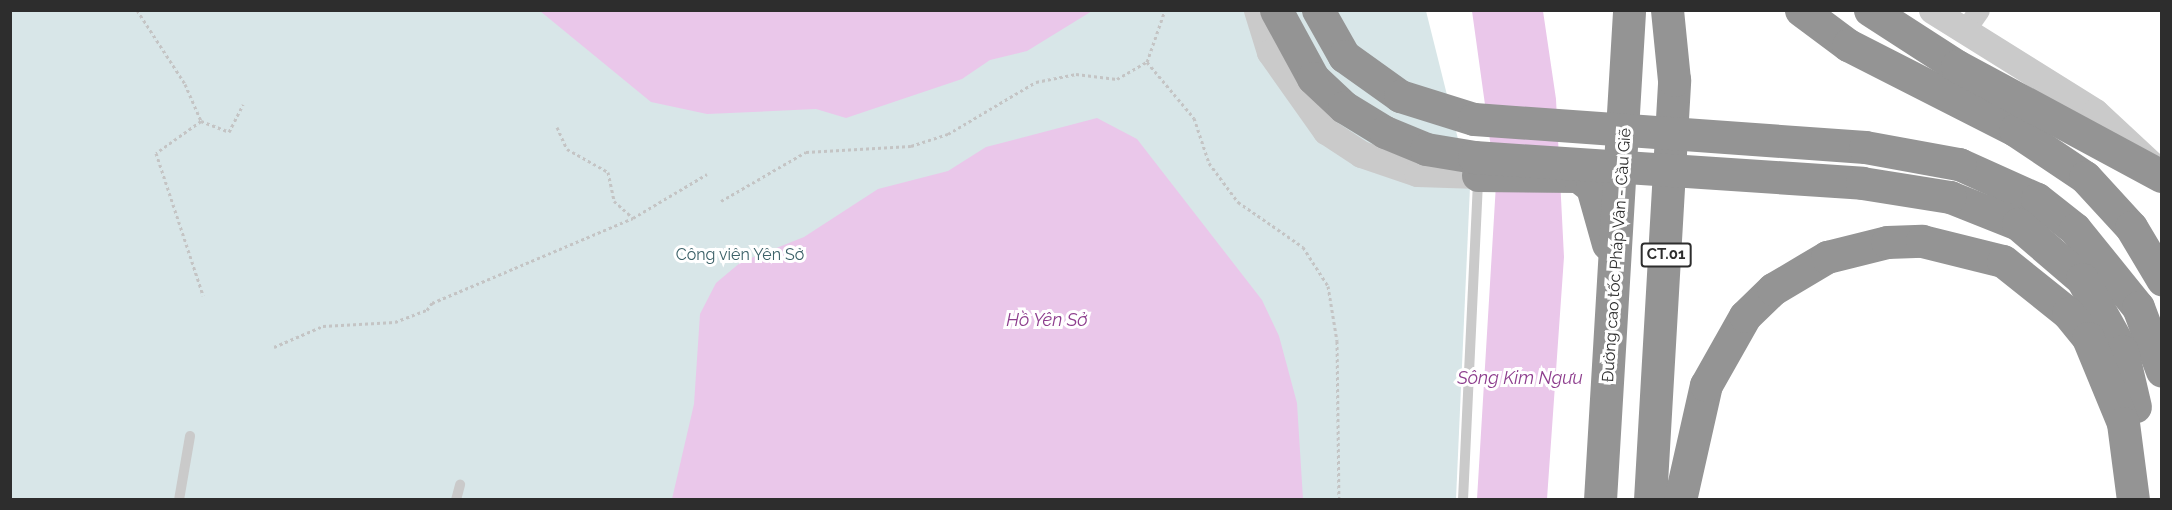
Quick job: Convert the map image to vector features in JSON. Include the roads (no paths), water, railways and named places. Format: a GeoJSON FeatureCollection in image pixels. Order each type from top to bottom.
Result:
{"type":"FeatureCollection","features":[{"type":"Feature","properties":{"kind":"highway"},"geometry":{"type":"LineString","coordinates":[[1276,10],[1313,78],[1344,107],[1385,132],[1426,149],[1474,157],[1862,183],[1950,197],[1989,208],[2053,251],[2082,279],[2108,319],[2132,389],[2141,442],[2142,500]]}},
{"type":"Feature","properties":{"kind":"highway"},"geometry":{"type":"LineString","coordinates":[[1318,10],[1344,56],[1400,96],[1474,119],[1865,147],[1959,164],[2037,199],[2075,230],[2138,307],[2162,371]]}},
{"type":"Feature","properties":{"kind":"highway"},"geometry":{"type":"LineString","coordinates":[[1610,10],[1608,244],[1612,326]]}},
{"type":"Feature","properties":{"kind":"highway","name":"Đường cao tốc Pháp Vân - Cầu Giẽ"},"geometry":{"type":"LineString","coordinates":[[1600,500],[1629,10]]}},
{"type":"Feature","properties":{"kind":"highway","name":"CT.01"},"geometry":{"type":"LineString","coordinates":[[1650,500],[1674,92],[1667,10]]}},
{"type":"Feature","properties":{"kind":"highway"},"geometry":{"type":"LineString","coordinates":[[1801,10],[1848,45],[2014,130],[2085,177],[2131,227],[2162,279]]}},
{"type":"Feature","properties":{"kind":"highway"},"geometry":{"type":"LineString","coordinates":[[1870,10],[1957,66],[2161,176]]}},
{"type":"Feature","properties":{"kind":"highway"},"geometry":{"type":"LineString","coordinates":[[1485,175],[1578,176],[1592,187],[1608,244]]}},
{"type":"Feature","properties":{"kind":"highway"},"geometry":{"type":"LineString","coordinates":[[1680,500],[1706,386],[1745,316],[1773,290],[1827,257],[1887,242],[1922,241],[2003,261],[2068,313],[2088,338],[2119,412],[2133,500]]}},
{"type":"Feature","properties":{"kind":"street"},"geometry":{"type":"LineString","coordinates":[[1257,10],[1270,52],[1326,131],[1360,154],[1417,173],[1485,175]]}},
{"type":"Feature","properties":{"kind":"street"},"geometry":{"type":"LineString","coordinates":[[1932,10],[1972,20],[2095,112],[2161,176]]}},
{"type":"Feature","properties":{"kind":"lane"},"geometry":{"type":"LineString","coordinates":[[1463,500],[1485,175]]}},
{"type":"Feature","properties":{"kind":"lane"},"geometry":{"type":"LineString","coordinates":[[179,500],[190,436]]}},
{"type":"Feature","properties":{"kind":"lane"},"geometry":{"type":"LineString","coordinates":[[456,500],[460,485]]}},
{"type":"Feature","properties":{"kind":"water"},"geometry":{"type":"Polygon","coordinates":[[[540,11],[1092,11],[1027,51],[990,60],[962,79],[846,118],[816,109],[707,114],[651,102],[540,11]]]}},
{"type":"Feature","properties":{"kind":"water","name":"Sông Kim Ngưu"},"geometry":{"type":"Polygon","coordinates":[[[1472,11],[1543,11],[1556,99],[1564,257],[1547,499],[1477,499],[1496,184],[1472,11]]]}},
{"type":"Feature","properties":{"kind":"water","name":"Hồ Yên Sở"},"geometry":{"type":"Polygon","coordinates":[[[1097,118],[1137,139],[1262,300],[1279,336],[1297,403],[1303,499],[672,499],[694,404],[700,314],[716,283],[741,262],[804,237],[878,189],[948,171],[986,147],[1097,118]]]}},
{"type":"Feature","properties":{"kind":"park label","name":"Công viên Yên Sở"},"geometry":{"type":"Point","coordinates":[740,255]}}]}
